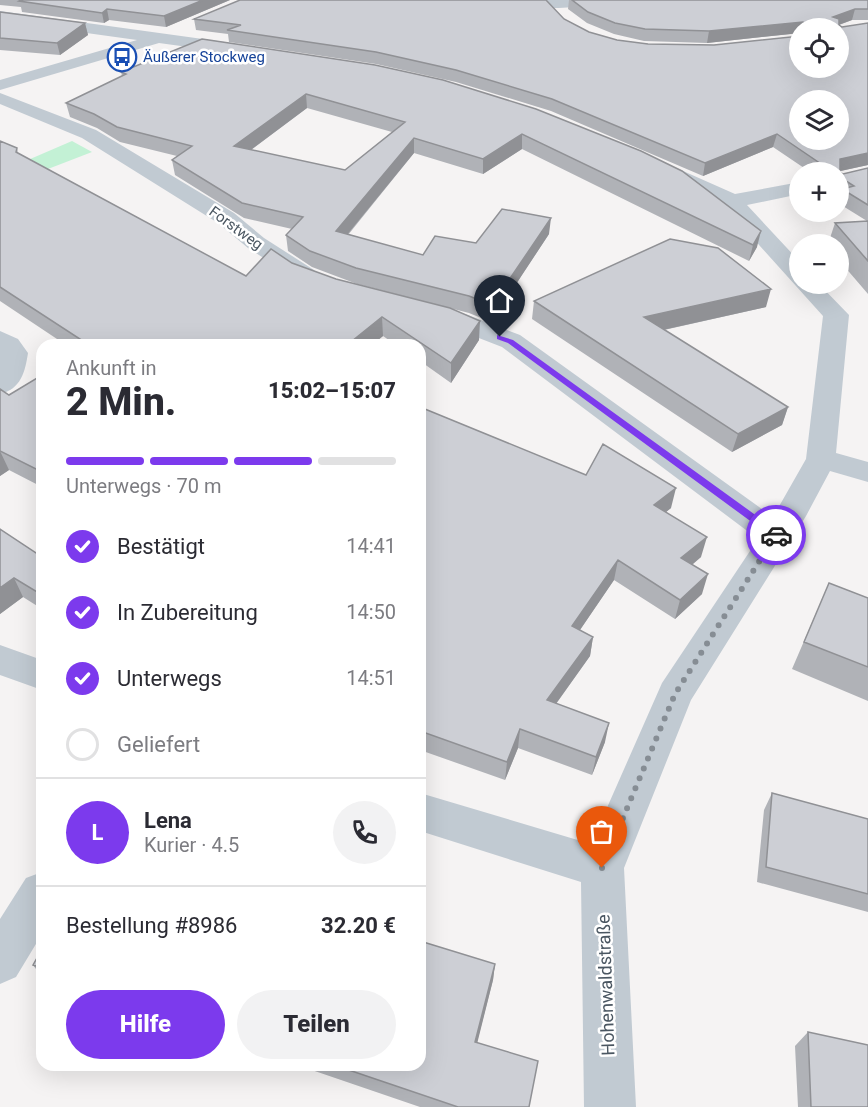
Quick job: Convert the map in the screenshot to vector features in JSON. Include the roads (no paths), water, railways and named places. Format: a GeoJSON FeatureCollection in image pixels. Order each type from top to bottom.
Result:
{"type":"FeatureCollection","features":[{"type":"Feature","properties":{"kind":"street"},"geometry":{"type":"LineString","coordinates":[[500,0],[550,4],[591,0]]}},
{"type":"Feature","properties":{"kind":"street"},"geometry":{"type":"LineString","coordinates":[[550,4],[558,16],[565,21]]}},
{"type":"Feature","properties":{"kind":"street"},"geometry":{"type":"LineString","coordinates":[[0,16],[162,36],[258,52]]}},
{"type":"Feature","properties":{"kind":"street"},"geometry":{"type":"LineString","coordinates":[[0,85],[138,46],[186,26]]}},
{"type":"Feature","properties":{"kind":"street","name":"Forstweg"},"geometry":{"type":"LineString","coordinates":[[0,98],[89,134],[226,218],[256,243],[303,274],[328,284]]}},
{"type":"Feature","properties":{"kind":"street"},"geometry":{"type":"LineString","coordinates":[[648,160],[732,201],[789,265]]}},
{"type":"Feature","properties":{"kind":"street"},"geometry":{"type":"LineString","coordinates":[[732,201],[789,190]]}},
{"type":"Feature","properties":{"kind":"street","name":"Hohenwaldstraße"},"geometry":{"type":"LineString","coordinates":[[610,1107],[602,868],[675,694],[795,508],[821,459],[836,315],[816,294]]}},
{"type":"Feature","properties":{"kind":"street"},"geometry":{"type":"LineString","coordinates":[[412,308],[459,320],[511,341],[777,536]]}},
{"type":"Feature","properties":{"kind":"street"},"geometry":{"type":"LineString","coordinates":[[0,339],[15,352],[11,375],[0,386]]}},
{"type":"Feature","properties":{"kind":"street"},"geometry":{"type":"LineString","coordinates":[[821,459],[868,472]]}},
{"type":"Feature","properties":{"kind":"street"},"geometry":{"type":"LineString","coordinates":[[0,660],[36,673]]}},
{"type":"Feature","properties":{"kind":"street"},"geometry":{"type":"LineString","coordinates":[[426,814],[602,868]]}},
{"type":"Feature","properties":{"kind":"street"},"geometry":{"type":"LineString","coordinates":[[0,961],[36,903]]}},
{"type":"Feature","properties":{"kind":"place","name":"Äußerer Stockweg"},"geometry":{"type":"Point","coordinates":[122,57]}}]}
